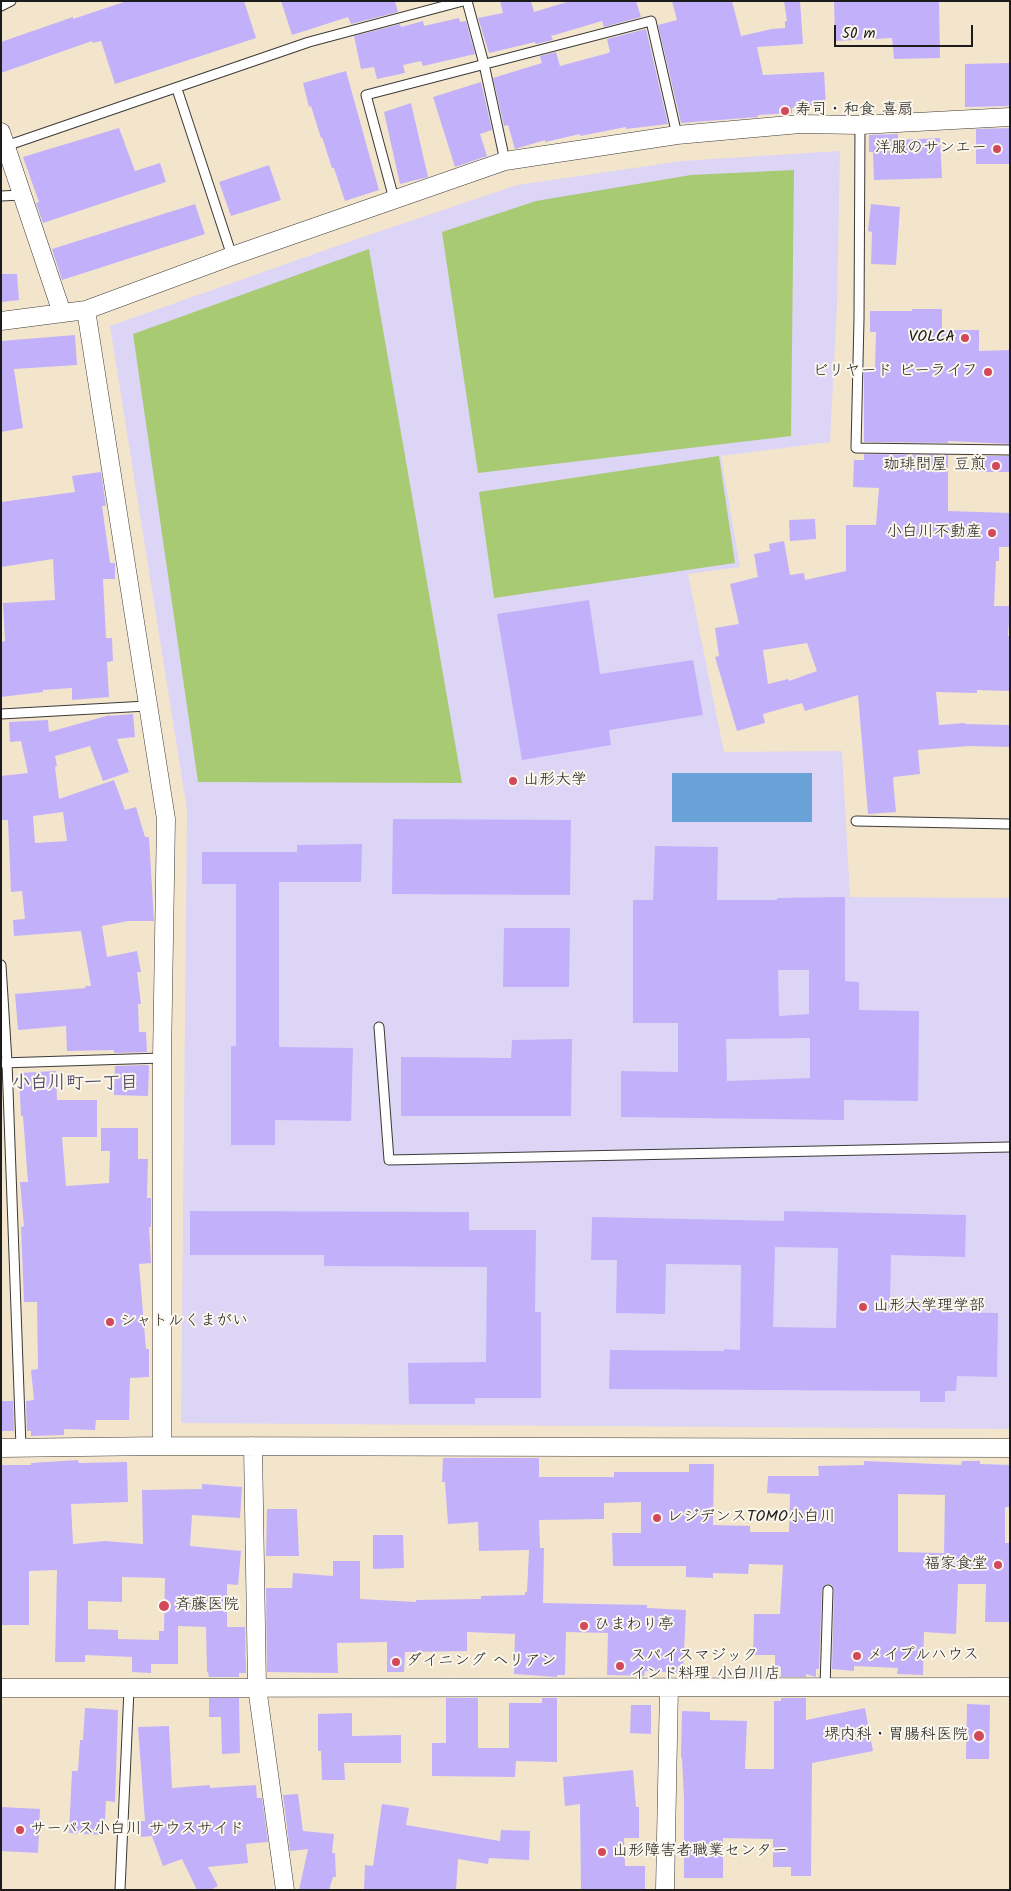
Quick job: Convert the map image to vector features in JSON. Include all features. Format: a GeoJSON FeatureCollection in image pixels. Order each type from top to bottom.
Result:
{"type":"FeatureCollection","features":[{"type":"Feature","properties":{"kind":"street"},"geometry":{"type":"LineString","coordinates":[[1,321],[86,310],[232,256],[505,161],[677,135],[800,124],[860,125],[1010,117]]}},
{"type":"Feature","properties":{"kind":"street"},"geometry":{"type":"LineString","coordinates":[[4,139],[62,313]]}},
{"type":"Feature","properties":{"kind":"street"},"geometry":{"type":"LineString","coordinates":[[86,310],[166,819],[162,1058],[162,1446]]}},
{"type":"Feature","properties":{"kind":"street"},"geometry":{"type":"LineString","coordinates":[[1,1448],[162,1446],[1010,1448]]}},
{"type":"Feature","properties":{"kind":"street"},"geometry":{"type":"LineString","coordinates":[[253,1446],[257,1687],[285,1890]]}},
{"type":"Feature","properties":{"kind":"street"},"geometry":{"type":"LineString","coordinates":[[665,1890],[669,1687]]}},
{"type":"Feature","properties":{"kind":"street"},"geometry":{"type":"LineString","coordinates":[[1,1688],[1010,1687]]}},
{"type":"Feature","properties":{"kind":"lane"},"geometry":{"type":"LineString","coordinates":[[1,6],[11,1]]}},
{"type":"Feature","properties":{"kind":"lane"},"geometry":{"type":"LineString","coordinates":[[4,139],[177,89],[309,42],[463,1]]}},
{"type":"Feature","properties":{"kind":"lane"},"geometry":{"type":"LineString","coordinates":[[467,1],[484,64],[505,161]]}},
{"type":"Feature","properties":{"kind":"lane"},"geometry":{"type":"LineString","coordinates":[[394,199],[366,95],[651,21],[677,135]]}},
{"type":"Feature","properties":{"kind":"lane"},"geometry":{"type":"LineString","coordinates":[[177,89],[232,256]]}},
{"type":"Feature","properties":{"kind":"lane"},"geometry":{"type":"LineString","coordinates":[[860,125],[860,319],[856,448],[1010,450]]}},
{"type":"Feature","properties":{"kind":"lane"},"geometry":{"type":"LineString","coordinates":[[1,196],[22,195]]}},
{"type":"Feature","properties":{"kind":"lane"},"geometry":{"type":"LineString","coordinates":[[1,714],[147,706]]}},
{"type":"Feature","properties":{"kind":"lane"},"geometry":{"type":"LineString","coordinates":[[856,820],[1010,824]]}},
{"type":"Feature","properties":{"kind":"lane"},"geometry":{"type":"LineString","coordinates":[[1,964],[22,1448]]}},
{"type":"Feature","properties":{"kind":"lane"},"geometry":{"type":"LineString","coordinates":[[379,1027],[389,1160],[1010,1147]]}},
{"type":"Feature","properties":{"kind":"lane"},"geometry":{"type":"LineString","coordinates":[[4,1062],[162,1058]]}},
{"type":"Feature","properties":{"kind":"lane"},"geometry":{"type":"LineString","coordinates":[[825,1687],[828,1590]]}},
{"type":"Feature","properties":{"kind":"lane"},"geometry":{"type":"LineString","coordinates":[[120,1890],[129,1689]]}},
{"type":"Feature","properties":{"kind":"shaded area","name":"山形大学"},"geometry":{"type":"Polygon","coordinates":[[[840,151],[837,306],[830,442],[721,456],[740,567],[688,574],[724,752],[842,751],[850,897],[1010,898],[1010,1429],[181,1423],[187,810],[110,326],[517,185],[682,161],[840,151]]]}},
{"type":"Feature","properties":{"kind":"green space"},"geometry":{"type":"Polygon","coordinates":[[[794,170],[791,436],[478,473],[442,232],[536,201],[691,175],[794,170]]]}},
{"type":"Feature","properties":{"kind":"green space"},"geometry":{"type":"Polygon","coordinates":[[[369,249],[462,783],[198,782],[133,334],[369,249]]]}},
{"type":"Feature","properties":{"kind":"green space"},"geometry":{"type":"Polygon","coordinates":[[[719,456],[735,563],[494,598],[479,492],[719,456]]]}},
{"type":"Feature","properties":{"kind":"water"},"geometry":{"type":"Polygon","coordinates":[[[672,773],[812,773],[812,822],[672,822],[672,773]]]}},
{"type":"Feature","properties":{"kind":"building"},"geometry":{"type":"Polygon","coordinates":[[[127,1],[244,1],[256,38],[115,84],[101,41],[93,43],[92,41],[1,73],[1,42],[127,1]]]}},
{"type":"Feature","properties":{"kind":"building"},"geometry":{"type":"Polygon","coordinates":[[[281,1],[395,1],[398,12],[351,24],[348,17],[292,35],[281,1]]]}},
{"type":"Feature","properties":{"kind":"building"},"geometry":{"type":"Polygon","coordinates":[[[500,1],[531,1],[534,12],[570,1],[636,1],[641,17],[604,27],[602,21],[551,36],[553,40],[536,44],[535,42],[489,53],[478,18],[503,13],[500,1]]]}},
{"type":"Feature","properties":{"kind":"building"},"geometry":{"type":"Polygon","coordinates":[[[672,1],[732,1],[741,36],[785,28],[785,21],[787,21],[784,1],[800,1],[803,44],[757,47],[763,75],[824,72],[826,106],[792,108],[792,113],[758,115],[758,117],[681,123],[658,25],[677,20],[672,1]]]}},
{"type":"Feature","properties":{"kind":"building"},"geometry":{"type":"Polygon","coordinates":[[[834,1],[939,1],[940,58],[894,59],[892,38],[835,41],[834,1]]]}},
{"type":"Feature","properties":{"kind":"building"},"geometry":{"type":"Polygon","coordinates":[[[459,18],[460,22],[466,21],[475,54],[423,66],[421,61],[403,65],[405,73],[377,79],[374,67],[361,69],[354,36],[400,24],[401,27],[423,21],[424,26],[459,18]]]}},
{"type":"Feature","properties":{"kind":"building"},"geometry":{"type":"Polygon","coordinates":[[[646,29],[668,124],[626,129],[626,127],[580,136],[580,134],[545,142],[545,140],[515,149],[508,125],[504,126],[493,78],[542,63],[540,56],[556,52],[560,66],[608,53],[610,52],[607,39],[646,29]]]}},
{"type":"Feature","properties":{"kind":"building"},"geometry":{"type":"Polygon","coordinates":[[[1010,63],[1010,106],[965,107],[965,64],[1010,63]]]}},
{"type":"Feature","properties":{"kind":"building"},"geometry":{"type":"Polygon","coordinates":[[[346,71],[379,190],[345,201],[311,106],[309,107],[303,83],[346,71]]]}},
{"type":"Feature","properties":{"kind":"building"},"geometry":{"type":"Polygon","coordinates":[[[481,82],[492,130],[480,134],[487,156],[455,167],[433,97],[481,82]]]}},
{"type":"Feature","properties":{"kind":"building"},"geometry":{"type":"Polygon","coordinates":[[[411,103],[428,177],[400,184],[384,112],[411,103]]]}},
{"type":"Feature","properties":{"kind":"building"},"geometry":{"type":"Polygon","coordinates":[[[119,128],[135,171],[160,163],[166,182],[43,223],[36,203],[39,202],[23,157],[119,128]]]}},
{"type":"Feature","properties":{"kind":"building"},"geometry":{"type":"Polygon","coordinates":[[[1010,128],[1010,164],[976,164],[976,129],[1010,128]]]}},
{"type":"Feature","properties":{"kind":"building"},"geometry":{"type":"Polygon","coordinates":[[[898,134],[898,140],[940,138],[942,178],[874,180],[873,152],[869,152],[869,135],[898,134]]]}},
{"type":"Feature","properties":{"kind":"building"},"geometry":{"type":"Polygon","coordinates":[[[269,165],[281,200],[231,216],[219,182],[269,165]]]}},
{"type":"Feature","properties":{"kind":"building"},"geometry":{"type":"Polygon","coordinates":[[[195,204],[205,234],[62,280],[52,249],[195,204]]]}},
{"type":"Feature","properties":{"kind":"building"},"geometry":{"type":"Polygon","coordinates":[[[871,204],[900,207],[896,265],[871,264],[872,232],[868,231],[871,204]]]}},
{"type":"Feature","properties":{"kind":"building"},"geometry":{"type":"Polygon","coordinates":[[[1,274],[17,274],[19,300],[1,302],[1,274]]]}},
{"type":"Feature","properties":{"kind":"building"},"geometry":{"type":"Polygon","coordinates":[[[912,309],[942,309],[942,330],[979,330],[979,351],[1010,350],[1010,444],[948,441],[948,443],[864,442],[864,369],[875,369],[876,332],[870,332],[870,311],[912,311],[912,309]]]}},
{"type":"Feature","properties":{"kind":"building"},"geometry":{"type":"Polygon","coordinates":[[[75,335],[77,365],[14,369],[23,428],[1,432],[1,341],[75,335]]]}},
{"type":"Feature","properties":{"kind":"building"},"geometry":{"type":"Polygon","coordinates":[[[864,454],[948,455],[948,511],[1010,513],[1010,547],[999,547],[999,561],[996,561],[994,606],[1010,606],[1008,636],[1010,636],[1010,691],[977,690],[977,693],[936,692],[939,725],[965,723],[1010,725],[1010,747],[970,746],[918,750],[920,774],[894,777],[893,779],[896,812],[868,814],[858,695],[805,711],[802,703],[763,714],[765,723],[737,731],[715,657],[719,656],[715,628],[739,624],[730,584],[758,577],[754,554],[770,551],[769,544],[784,541],[790,575],[804,573],[805,580],[846,571],[846,525],[876,525],[879,488],[853,487],[854,460],[864,460],[864,454]],[[807,643],[763,650],[768,684],[788,679],[789,681],[817,671],[807,643]]]}},
{"type":"Feature","properties":{"kind":"building"},"geometry":{"type":"Polygon","coordinates":[[[978,456],[1010,456],[1010,472],[978,472],[978,456]]]}},
{"type":"Feature","properties":{"kind":"building"},"geometry":{"type":"Polygon","coordinates":[[[101,472],[106,506],[102,506],[110,563],[115,563],[115,579],[103,579],[106,638],[112,638],[113,661],[107,662],[109,697],[72,700],[72,688],[43,690],[43,692],[1,697],[1,642],[5,641],[3,603],[55,600],[53,559],[1,567],[1,502],[75,492],[72,476],[101,472]]]}},
{"type":"Feature","properties":{"kind":"building"},"geometry":{"type":"Polygon","coordinates":[[[815,519],[816,539],[790,541],[789,520],[815,519]]]}},
{"type":"Feature","properties":{"kind":"building"},"geometry":{"type":"Polygon","coordinates":[[[589,600],[600,674],[693,660],[703,715],[609,730],[611,745],[522,760],[497,614],[589,600]]]}},
{"type":"Feature","properties":{"kind":"building"},"geometry":{"type":"Polygon","coordinates":[[[133,714],[135,737],[117,739],[129,772],[103,781],[90,746],[55,756],[57,766],[55,767],[59,799],[114,780],[125,810],[136,807],[145,837],[149,837],[154,921],[128,921],[102,926],[107,957],[137,951],[141,972],[137,972],[141,1004],[138,1004],[139,1032],[146,1032],[147,1052],[115,1053],[113,1050],[67,1051],[66,1026],[18,1030],[15,994],[91,986],[81,931],[14,936],[13,920],[25,919],[22,891],[11,892],[8,820],[1,820],[1,776],[28,773],[21,741],[10,742],[9,722],[48,720],[49,732],[110,716],[133,714]],[[63,812],[33,816],[35,843],[67,841],[63,812]]]}},
{"type":"Feature","properties":{"kind":"building"},"geometry":{"type":"Polygon","coordinates":[[[393,819],[571,820],[570,895],[392,894],[393,819]]]}},
{"type":"Feature","properties":{"kind":"building"},"geometry":{"type":"Polygon","coordinates":[[[362,844],[361,882],[279,882],[279,1047],[353,1048],[351,1121],[275,1120],[275,1145],[231,1145],[231,1046],[236,1046],[236,884],[202,884],[202,852],[297,852],[297,845],[362,844]]]}},
{"type":"Feature","properties":{"kind":"building"},"geometry":{"type":"Polygon","coordinates":[[[655,846],[718,847],[717,900],[845,897],[845,981],[859,982],[859,1010],[919,1011],[918,1101],[844,1100],[844,1120],[621,1117],[621,1071],[678,1072],[678,1023],[633,1023],[633,900],[653,900],[655,846]],[[778,970],[779,1016],[809,1014],[809,970],[778,970]],[[810,1038],[726,1039],[727,1081],[810,1078],[810,1038]]]}},
{"type":"Feature","properties":{"kind":"building"},"geometry":{"type":"Polygon","coordinates":[[[504,928],[570,928],[569,987],[503,987],[504,928]]]}},
{"type":"Feature","properties":{"kind":"building"},"geometry":{"type":"Polygon","coordinates":[[[572,1039],[571,1116],[401,1116],[401,1057],[511,1058],[512,1040],[572,1039]]]}},
{"type":"Feature","properties":{"kind":"building"},"geometry":{"type":"Polygon","coordinates":[[[115,1066],[149,1066],[148,1096],[114,1095],[115,1066]]]}},
{"type":"Feature","properties":{"kind":"building"},"geometry":{"type":"Polygon","coordinates":[[[56,1071],[57,1100],[97,1100],[97,1137],[62,1137],[66,1186],[109,1183],[110,1151],[101,1151],[101,1128],[138,1128],[138,1159],[148,1159],[147,1198],[151,1198],[151,1227],[149,1227],[151,1263],[139,1264],[146,1349],[149,1349],[149,1377],[130,1378],[129,1420],[96,1420],[95,1430],[64,1429],[64,1435],[31,1436],[31,1431],[27,1431],[26,1401],[34,1400],[31,1370],[38,1369],[37,1302],[24,1302],[21,1227],[24,1226],[20,1182],[28,1182],[23,1116],[21,1116],[19,1073],[56,1071]]]}},
{"type":"Feature","properties":{"kind":"building"},"geometry":{"type":"Polygon","coordinates":[[[190,1211],[469,1212],[469,1230],[536,1230],[535,1312],[541,1312],[541,1398],[475,1398],[475,1404],[409,1404],[408,1363],[486,1362],[487,1267],[324,1266],[324,1255],[190,1255],[190,1211]]]}},
{"type":"Feature","properties":{"kind":"building","name":"山形大学理学部"},"geometry":{"type":"Polygon","coordinates":[[[784,1211],[966,1215],[965,1257],[891,1255],[890,1301],[950,1302],[950,1312],[998,1313],[997,1377],[957,1376],[956,1391],[945,1391],[945,1402],[920,1402],[920,1391],[609,1389],[610,1350],[740,1350],[741,1265],[666,1264],[665,1314],[616,1313],[617,1260],[591,1260],[592,1217],[784,1221],[784,1211]],[[775,1247],[773,1327],[836,1328],[838,1248],[775,1247]]]}},
{"type":"Feature","properties":{"kind":"building"},"geometry":{"type":"Polygon","coordinates":[[[1,1401],[13,1401],[14,1431],[1,1431],[1,1401]]]}},
{"type":"Feature","properties":{"kind":"building"},"geometry":{"type":"Polygon","coordinates":[[[443,1458],[539,1458],[539,1477],[614,1477],[614,1472],[689,1472],[689,1464],[714,1464],[713,1525],[750,1526],[750,1532],[789,1532],[790,1494],[767,1493],[768,1476],[819,1476],[818,1466],[864,1465],[864,1461],[961,1465],[962,1461],[980,1461],[980,1464],[1010,1465],[1010,1507],[1005,1507],[1005,1543],[1010,1543],[1010,1622],[985,1622],[986,1584],[958,1584],[956,1634],[924,1632],[923,1675],[897,1674],[898,1668],[854,1666],[854,1671],[832,1669],[834,1590],[832,1585],[826,1584],[822,1590],[819,1669],[816,1669],[816,1677],[806,1674],[806,1677],[781,1677],[781,1667],[775,1667],[775,1655],[753,1655],[754,1614],[780,1614],[783,1565],[749,1564],[748,1574],[713,1573],[713,1578],[686,1577],[686,1566],[613,1566],[612,1533],[641,1533],[641,1502],[604,1503],[604,1519],[539,1520],[540,1548],[544,1548],[543,1603],[647,1605],[647,1608],[686,1610],[683,1673],[645,1671],[644,1676],[607,1675],[608,1633],[566,1632],[565,1675],[557,1675],[557,1677],[514,1674],[515,1634],[467,1632],[467,1651],[405,1652],[404,1672],[387,1672],[387,1642],[337,1643],[338,1673],[267,1672],[266,1588],[292,1588],[293,1573],[333,1576],[333,1561],[360,1561],[360,1599],[416,1602],[416,1600],[481,1599],[481,1596],[525,1595],[525,1592],[527,1592],[529,1550],[479,1551],[478,1522],[448,1524],[445,1482],[442,1482],[443,1458]],[[898,1494],[898,1552],[944,1553],[945,1495],[898,1494]]]}},
{"type":"Feature","properties":{"kind":"building"},"geometry":{"type":"Polygon","coordinates":[[[78,1460],[79,1463],[127,1462],[128,1502],[71,1504],[73,1544],[105,1541],[143,1544],[142,1490],[202,1489],[202,1484],[242,1487],[240,1518],[192,1515],[190,1546],[241,1551],[238,1585],[227,1584],[227,1627],[245,1627],[246,1673],[239,1673],[239,1677],[209,1677],[207,1672],[206,1627],[178,1626],[178,1664],[151,1664],[151,1673],[132,1672],[132,1657],[85,1655],[85,1662],[55,1662],[57,1570],[29,1571],[29,1625],[1,1625],[1,1465],[31,1465],[31,1463],[78,1460]],[[122,1577],[122,1602],[88,1601],[88,1629],[118,1630],[118,1639],[159,1640],[159,1631],[164,1631],[165,1578],[122,1577]]]}},
{"type":"Feature","properties":{"kind":"building"},"geometry":{"type":"Polygon","coordinates":[[[267,1509],[297,1509],[299,1556],[266,1556],[267,1509]]]}},
{"type":"Feature","properties":{"kind":"building"},"geometry":{"type":"Polygon","coordinates":[[[373,1535],[403,1535],[404,1568],[373,1569],[373,1535]]]}},
{"type":"Feature","properties":{"kind":"building"},"geometry":{"type":"Polygon","coordinates":[[[209,1698],[239,1698],[240,1753],[222,1754],[221,1717],[209,1717],[209,1698]]]}},
{"type":"Feature","properties":{"kind":"building"},"geometry":{"type":"Polygon","coordinates":[[[446,1698],[478,1698],[478,1748],[509,1748],[509,1703],[542,1703],[542,1698],[557,1698],[557,1762],[516,1761],[515,1777],[432,1776],[432,1743],[446,1743],[446,1698]]]}},
{"type":"Feature","properties":{"kind":"building"},"geometry":{"type":"Polygon","coordinates":[[[781,1698],[806,1698],[806,1720],[865,1708],[873,1751],[812,1763],[811,1876],[791,1876],[791,1867],[773,1867],[773,1839],[723,1838],[723,1878],[684,1878],[684,1798],[681,1758],[682,1711],[710,1712],[710,1720],[747,1721],[745,1769],[774,1769],[774,1701],[781,1701],[781,1698]]]}},
{"type":"Feature","properties":{"kind":"building"},"geometry":{"type":"Polygon","coordinates":[[[967,1704],[990,1705],[989,1759],[966,1759],[967,1704]]]}},
{"type":"Feature","properties":{"kind":"building"},"geometry":{"type":"Polygon","coordinates":[[[631,1705],[651,1705],[651,1734],[630,1733],[631,1705]]]}},
{"type":"Feature","properties":{"kind":"building"},"geometry":{"type":"Polygon","coordinates":[[[85,1708],[118,1710],[115,1802],[106,1801],[104,1835],[69,1833],[72,1771],[78,1771],[80,1740],[83,1740],[85,1708]]]}},
{"type":"Feature","properties":{"kind":"building"},"geometry":{"type":"Polygon","coordinates":[[[352,1713],[352,1736],[401,1735],[401,1763],[344,1763],[345,1780],[322,1780],[321,1751],[318,1751],[318,1714],[352,1713]]]}},
{"type":"Feature","properties":{"kind":"building"},"geometry":{"type":"Polygon","coordinates":[[[169,1726],[172,1788],[210,1785],[210,1788],[256,1785],[257,1798],[262,1798],[268,1842],[246,1844],[248,1863],[208,1867],[218,1886],[210,1890],[197,1890],[182,1859],[163,1866],[152,1836],[141,1837],[140,1821],[145,1821],[138,1727],[169,1726]]]}},
{"type":"Feature","properties":{"kind":"building","name":"山形障害者職業センター"},"geometry":{"type":"Polygon","coordinates":[[[633,1770],[636,1807],[639,1807],[639,1838],[624,1838],[625,1866],[645,1866],[645,1890],[581,1890],[580,1804],[565,1806],[563,1777],[633,1770]]]}},
{"type":"Feature","properties":{"kind":"building"},"geometry":{"type":"Polygon","coordinates":[[[298,1794],[303,1831],[334,1834],[332,1853],[335,1853],[336,1877],[333,1877],[329,1890],[299,1890],[308,1849],[290,1851],[283,1795],[298,1794]]]}},
{"type":"Feature","properties":{"kind":"building"},"geometry":{"type":"Polygon","coordinates":[[[382,1804],[409,1808],[406,1825],[500,1841],[501,1830],[530,1831],[529,1860],[489,1858],[488,1864],[458,1859],[456,1890],[364,1890],[365,1865],[373,1866],[382,1804]]]}},
{"type":"Feature","properties":{"kind":"building","name":"サーパス小白川 サウスサイド"},"geometry":{"type":"Polygon","coordinates":[[[1,1807],[40,1809],[38,1853],[1,1851],[1,1807]]]}},
{"type":"Feature","properties":{"kind":"place","name":"寿司・和食 喜扇"},"geometry":{"type":"Point","coordinates":[785,111]}},
{"type":"Feature","properties":{"kind":"place","name":"洋服のサンエー"},"geometry":{"type":"Point","coordinates":[997,149]}},
{"type":"Feature","properties":{"kind":"place","name":"VOLCA"},"geometry":{"type":"Point","coordinates":[965,338]}},
{"type":"Feature","properties":{"kind":"place","name":"ビリヤード ビーライフ"},"geometry":{"type":"Point","coordinates":[988,372]}},
{"type":"Feature","properties":{"kind":"place","name":"珈琲問屋 豆煎"},"geometry":{"type":"Point","coordinates":[996,466]}},
{"type":"Feature","properties":{"kind":"place","name":"小白川不動産"},"geometry":{"type":"Point","coordinates":[992,533]}},
{"type":"Feature","properties":{"kind":"place","name":"山形大学"},"geometry":{"type":"Point","coordinates":[513,781]}},
{"type":"Feature","properties":{"kind":"place","name":"山形大学理学部"},"geometry":{"type":"Point","coordinates":[863,1307]}},
{"type":"Feature","properties":{"kind":"place","name":"シャトルくまがい"},"geometry":{"type":"Point","coordinates":[110,1322]}},
{"type":"Feature","properties":{"kind":"place","name":"レジデンスTOMO小白川"},"geometry":{"type":"Point","coordinates":[657,1518]}},
{"type":"Feature","properties":{"kind":"place","name":"福家食堂"},"geometry":{"type":"Point","coordinates":[998,1565]}},
{"type":"Feature","properties":{"kind":"place","name":"斉藤医院"},"geometry":{"type":"Point","coordinates":[164,1606]}},
{"type":"Feature","properties":{"kind":"place","name":"ひまわり亭"},"geometry":{"type":"Point","coordinates":[584,1626]}},
{"type":"Feature","properties":{"kind":"place","name":"メイプルハウス"},"geometry":{"type":"Point","coordinates":[857,1656]}},
{"type":"Feature","properties":{"kind":"place","name":"ダイニング ヘリアン"},"geometry":{"type":"Point","coordinates":[396,1662]}},
{"type":"Feature","properties":{"kind":"place","name":"スパイスマジック インド料理 小白川店"},"geometry":{"type":"Point","coordinates":[620,1666]}},
{"type":"Feature","properties":{"kind":"place","name":"堺内科・胃腸科医院"},"geometry":{"type":"Point","coordinates":[979,1736]}},
{"type":"Feature","properties":{"kind":"place","name":"サーパス小白川 サウスサイド"},"geometry":{"type":"Point","coordinates":[20,1830]}},
{"type":"Feature","properties":{"kind":"place","name":"山形障害者職業センター"},"geometry":{"type":"Point","coordinates":[602,1852]}},
{"type":"Feature","properties":{"kind":"district","name":"小白川町一丁目"},"geometry":{"type":"Point","coordinates":[75,1085]}}]}
